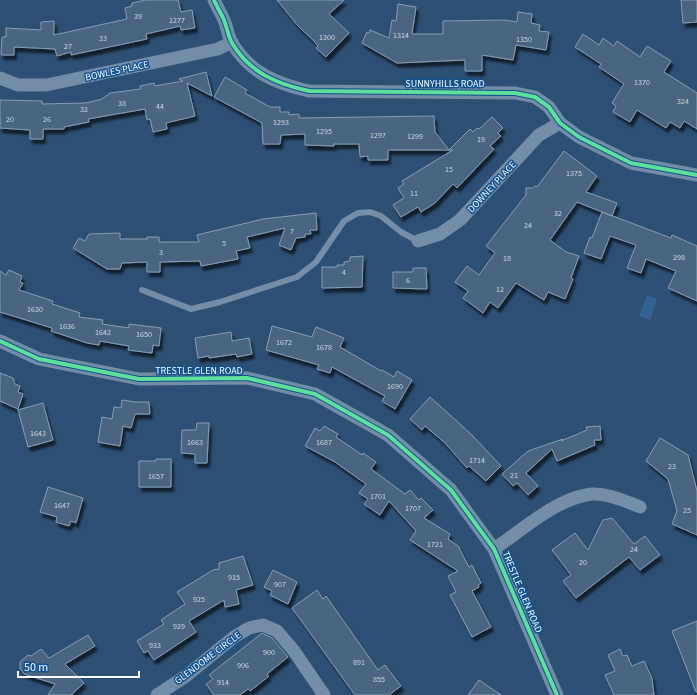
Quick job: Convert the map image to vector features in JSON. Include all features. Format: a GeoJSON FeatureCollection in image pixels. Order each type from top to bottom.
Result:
{"type":"FeatureCollection","features":[{"type":"Feature","properties":{"kind":"street","name":"SUNNYHILLS ROAD"},"geometry":{"type":"LineString","coordinates":[[214,0],[224,20],[232,42],[253,69],[269,79],[286,86],[309,91],[515,93],[535,97],[549,108],[560,123],[579,137],[630,164],[697,175]]}},
{"type":"Feature","properties":{"kind":"street","name":"BOWLES PLACE"},"geometry":{"type":"LineString","coordinates":[[0,78],[18,85],[46,86],[218,49],[232,42]]}},
{"type":"Feature","properties":{"kind":"street","name":"DOWNEY PLACE"},"geometry":{"type":"LineString","coordinates":[[418,240],[440,234],[460,220],[539,135],[560,123]]}},
{"type":"Feature","properties":{"kind":"street","name":"TRESTLE GLEN ROAD"},"geometry":{"type":"LineString","coordinates":[[0,341],[39,359],[139,379],[247,378],[315,394],[388,435],[451,490],[494,549],[557,695]]}},
{"type":"Feature","properties":{"kind":"street"},"geometry":{"type":"LineString","coordinates":[[494,549],[561,504],[588,494],[617,498],[640,507]]}},
{"type":"Feature","properties":{"kind":"street","name":"GLENDOME CIRCLE"},"geometry":{"type":"LineString","coordinates":[[157,695],[186,676],[234,637],[249,628],[263,625],[277,631],[294,651],[324,695]]}},
{"type":"Feature","properties":{"kind":"lane"},"geometry":{"type":"LineString","coordinates":[[142,290],[191,309],[220,302],[296,277],[316,262],[344,220],[358,213],[370,212],[381,216],[401,232],[418,240]]}},
{"type":"Feature","properties":{"kind":"water"},"geometry":{"type":"Polygon","coordinates":[[[647,295],[657,299],[650,320],[639,316],[647,295]]]}},
{"type":"Feature","properties":{"kind":"building"},"geometry":{"type":"Polygon","coordinates":[[[146,0],[178,0],[181,12],[192,10],[195,28],[181,30],[180,26],[146,34],[147,39],[71,55],[71,52],[57,56],[55,49],[14,47],[14,55],[1,55],[2,37],[6,37],[6,28],[41,30],[41,22],[54,21],[54,35],[127,19],[125,8],[132,6],[132,3],[146,0]]]}},
{"type":"Feature","properties":{"kind":"building"},"geometry":{"type":"Polygon","coordinates":[[[277,0],[344,0],[329,14],[349,33],[326,57],[316,48],[318,46],[314,41],[298,26],[277,0]]]}},
{"type":"Feature","properties":{"kind":"building"},"geometry":{"type":"Polygon","coordinates":[[[681,0],[697,0],[697,22],[683,23],[681,0]]]}},
{"type":"Feature","properties":{"kind":"building"},"geometry":{"type":"Polygon","coordinates":[[[398,4],[416,7],[412,34],[443,34],[443,21],[504,20],[517,22],[518,12],[532,14],[531,23],[540,25],[539,31],[549,32],[546,50],[516,45],[513,60],[482,55],[482,71],[465,71],[465,60],[397,63],[362,43],[367,32],[369,33],[370,30],[389,38],[392,20],[396,21],[398,4]]]}},
{"type":"Feature","properties":{"kind":"building"},"geometry":{"type":"Polygon","coordinates":[[[583,34],[599,45],[603,38],[614,46],[617,41],[640,57],[647,46],[671,61],[664,72],[697,93],[697,129],[684,121],[680,128],[670,122],[666,128],[637,110],[630,122],[613,112],[616,106],[612,103],[624,84],[599,67],[601,64],[575,47],[583,34]]]}},
{"type":"Feature","properties":{"kind":"building"},"geometry":{"type":"Polygon","coordinates":[[[206,72],[212,96],[187,83],[195,116],[166,123],[167,129],[153,132],[150,119],[147,120],[145,109],[88,119],[89,122],[64,127],[64,129],[43,129],[43,139],[30,139],[30,130],[0,128],[0,100],[42,101],[42,104],[86,103],[102,99],[110,93],[141,89],[140,86],[154,83],[155,86],[183,81],[179,79],[206,72]]]}},
{"type":"Feature","properties":{"kind":"building"},"geometry":{"type":"Polygon","coordinates":[[[225,77],[247,90],[245,93],[270,107],[280,107],[280,112],[289,112],[289,115],[299,114],[299,118],[434,116],[435,132],[449,150],[388,150],[388,160],[368,160],[368,156],[360,157],[359,144],[334,144],[334,146],[305,145],[305,134],[281,135],[280,144],[263,144],[262,123],[214,97],[225,77]]]}},
{"type":"Feature","properties":{"kind":"building"},"geometry":{"type":"Polygon","coordinates":[[[492,117],[503,128],[498,133],[501,136],[490,146],[494,149],[457,188],[453,184],[435,203],[421,212],[418,207],[401,217],[393,205],[404,198],[398,188],[404,184],[402,181],[453,150],[449,150],[470,129],[473,132],[477,128],[479,129],[492,117]]]}},
{"type":"Feature","properties":{"kind":"building"},"geometry":{"type":"Polygon","coordinates":[[[564,151],[597,176],[586,192],[617,203],[612,216],[577,202],[550,240],[566,252],[579,256],[571,278],[573,279],[565,299],[548,292],[544,300],[516,283],[498,308],[490,302],[483,313],[463,298],[468,291],[455,282],[467,266],[479,275],[495,253],[486,246],[526,195],[526,188],[537,187],[564,151]]]}},
{"type":"Feature","properties":{"kind":"building"},"geometry":{"type":"Polygon","coordinates":[[[602,212],[671,238],[672,235],[697,246],[697,301],[668,288],[676,271],[646,259],[641,273],[627,268],[636,245],[610,236],[601,259],[584,253],[590,237],[592,238],[602,212]]]}},
{"type":"Feature","properties":{"kind":"building"},"geometry":{"type":"Polygon","coordinates":[[[316,213],[317,230],[310,230],[311,234],[305,234],[305,237],[296,238],[291,250],[279,245],[285,228],[247,237],[250,248],[236,251],[238,259],[201,266],[200,261],[160,262],[160,272],[147,272],[147,262],[122,263],[120,269],[107,269],[73,248],[79,238],[85,241],[89,234],[120,233],[120,239],[147,239],[147,237],[159,237],[159,242],[199,242],[197,235],[263,219],[316,213]]]}},
{"type":"Feature","properties":{"kind":"building"},"geometry":{"type":"Polygon","coordinates":[[[363,256],[362,287],[322,288],[322,267],[337,267],[337,265],[344,265],[344,262],[350,261],[350,257],[363,256]]]}},
{"type":"Feature","properties":{"kind":"building"},"geometry":{"type":"Polygon","coordinates":[[[413,268],[426,268],[427,289],[393,288],[393,272],[413,272],[413,268]]]}},
{"type":"Feature","properties":{"kind":"building"},"geometry":{"type":"Polygon","coordinates":[[[9,270],[22,276],[20,282],[23,283],[19,290],[53,301],[52,304],[80,313],[79,317],[103,320],[102,324],[129,328],[129,324],[161,328],[159,346],[153,345],[152,353],[128,350],[129,346],[100,341],[99,345],[87,343],[51,331],[52,328],[0,312],[0,271],[6,275],[9,270]]]}},
{"type":"Feature","properties":{"kind":"building"},"geometry":{"type":"Polygon","coordinates":[[[272,326],[312,337],[316,327],[344,338],[340,347],[381,371],[382,370],[394,377],[397,371],[412,380],[395,409],[382,401],[385,396],[332,367],[330,373],[317,369],[319,365],[266,350],[272,326]]]}},
{"type":"Feature","properties":{"kind":"building"},"geometry":{"type":"Polygon","coordinates":[[[231,332],[232,341],[249,338],[252,354],[237,357],[236,354],[198,358],[195,338],[231,332]]]}},
{"type":"Feature","properties":{"kind":"building"},"geometry":{"type":"Polygon","coordinates":[[[0,373],[13,378],[15,384],[20,386],[18,392],[23,394],[18,409],[0,401],[0,373]]]}},
{"type":"Feature","properties":{"kind":"building"},"geometry":{"type":"Polygon","coordinates":[[[430,397],[471,434],[501,466],[486,481],[469,466],[467,468],[445,443],[425,426],[422,430],[410,419],[430,397]]]}},
{"type":"Feature","properties":{"kind":"building"},"geometry":{"type":"Polygon","coordinates":[[[122,400],[149,402],[150,414],[135,414],[131,428],[123,426],[120,446],[98,442],[102,417],[112,419],[114,407],[121,408],[122,400]]]}},
{"type":"Feature","properties":{"kind":"building"},"geometry":{"type":"Polygon","coordinates":[[[43,403],[53,440],[28,447],[18,410],[43,403]]]}},
{"type":"Feature","properties":{"kind":"building"},"geometry":{"type":"Polygon","coordinates":[[[197,423],[209,423],[207,463],[195,463],[195,454],[181,453],[182,430],[196,430],[197,423]]]}},
{"type":"Feature","properties":{"kind":"building"},"geometry":{"type":"Polygon","coordinates":[[[324,426],[338,434],[336,437],[362,455],[363,453],[376,462],[371,469],[405,494],[410,490],[419,500],[421,498],[433,510],[424,518],[450,534],[448,539],[458,546],[469,567],[472,565],[481,583],[478,585],[479,587],[472,591],[491,627],[472,637],[450,595],[456,592],[448,576],[458,571],[410,540],[416,531],[389,501],[380,515],[364,504],[368,499],[359,493],[366,484],[335,462],[305,446],[315,428],[320,431],[324,426]]]}},
{"type":"Feature","properties":{"kind":"building"},"geometry":{"type":"Polygon","coordinates":[[[600,426],[601,440],[594,440],[595,445],[557,461],[552,449],[526,473],[538,486],[528,495],[517,483],[513,486],[502,474],[528,451],[563,439],[561,441],[587,430],[586,427],[600,426]]]}},
{"type":"Feature","properties":{"kind":"building"},"geometry":{"type":"Polygon","coordinates":[[[660,438],[688,455],[697,491],[697,535],[672,524],[677,511],[668,479],[646,461],[660,438]]]}},
{"type":"Feature","properties":{"kind":"building"},"geometry":{"type":"Polygon","coordinates":[[[156,459],[171,459],[171,487],[139,487],[139,461],[156,461],[156,459]]]}},
{"type":"Feature","properties":{"kind":"building"},"geometry":{"type":"Polygon","coordinates":[[[48,487],[83,498],[76,523],[71,521],[69,526],[56,522],[57,517],[40,512],[48,487]]]}},
{"type":"Feature","properties":{"kind":"building"},"geometry":{"type":"Polygon","coordinates":[[[612,518],[634,544],[645,536],[660,555],[640,570],[629,557],[576,598],[563,581],[571,575],[552,550],[575,533],[588,550],[603,520],[612,518]]]}},
{"type":"Feature","properties":{"kind":"building"},"geometry":{"type":"Polygon","coordinates":[[[243,556],[253,585],[236,590],[239,604],[225,607],[224,600],[189,621],[196,632],[154,660],[148,651],[144,653],[137,641],[164,624],[161,620],[185,604],[177,592],[213,570],[219,569],[219,563],[243,556]]]}},
{"type":"Feature","properties":{"kind":"building"},"geometry":{"type":"Polygon","coordinates":[[[273,570],[297,582],[288,604],[270,595],[272,591],[264,587],[273,570]]]}},
{"type":"Feature","properties":{"kind":"building"},"geometry":{"type":"Polygon","coordinates":[[[317,590],[323,599],[326,596],[378,670],[385,665],[401,686],[389,695],[355,695],[292,608],[317,590]]]}},
{"type":"Feature","properties":{"kind":"building"},"geometry":{"type":"Polygon","coordinates":[[[697,621],[697,692],[696,692],[672,631],[697,621]]]}},
{"type":"Feature","properties":{"kind":"building"},"geometry":{"type":"Polygon","coordinates":[[[262,633],[272,638],[288,657],[267,674],[269,676],[250,691],[248,689],[240,695],[214,695],[206,684],[213,679],[209,675],[262,633]]]}},
{"type":"Feature","properties":{"kind":"building"},"geometry":{"type":"Polygon","coordinates":[[[88,635],[95,646],[65,664],[84,683],[71,695],[48,695],[55,684],[24,674],[20,668],[20,662],[28,655],[31,656],[41,649],[49,658],[88,635]]]}},
{"type":"Feature","properties":{"kind":"building"},"geometry":{"type":"Polygon","coordinates":[[[620,649],[623,656],[627,655],[632,666],[644,661],[652,678],[654,695],[614,695],[605,675],[615,671],[608,655],[620,649]]]}},
{"type":"Feature","properties":{"kind":"building"},"geometry":{"type":"Polygon","coordinates":[[[479,680],[501,695],[468,695],[479,680]]]}},
{"type":"Feature","properties":{"kind":"cycle path"},"geometry":{"type":"LineString","coordinates":[[214,0],[224,20],[232,43],[239,53],[256,70],[265,76],[286,85],[309,91],[515,93],[535,97],[549,107],[560,123],[579,137],[631,163],[697,175]]}},
{"type":"Feature","properties":{"kind":"cycle path"},"geometry":{"type":"LineString","coordinates":[[0,341],[39,359],[139,379],[247,378],[315,394],[388,435],[451,490],[494,549],[557,695]]}}]}
